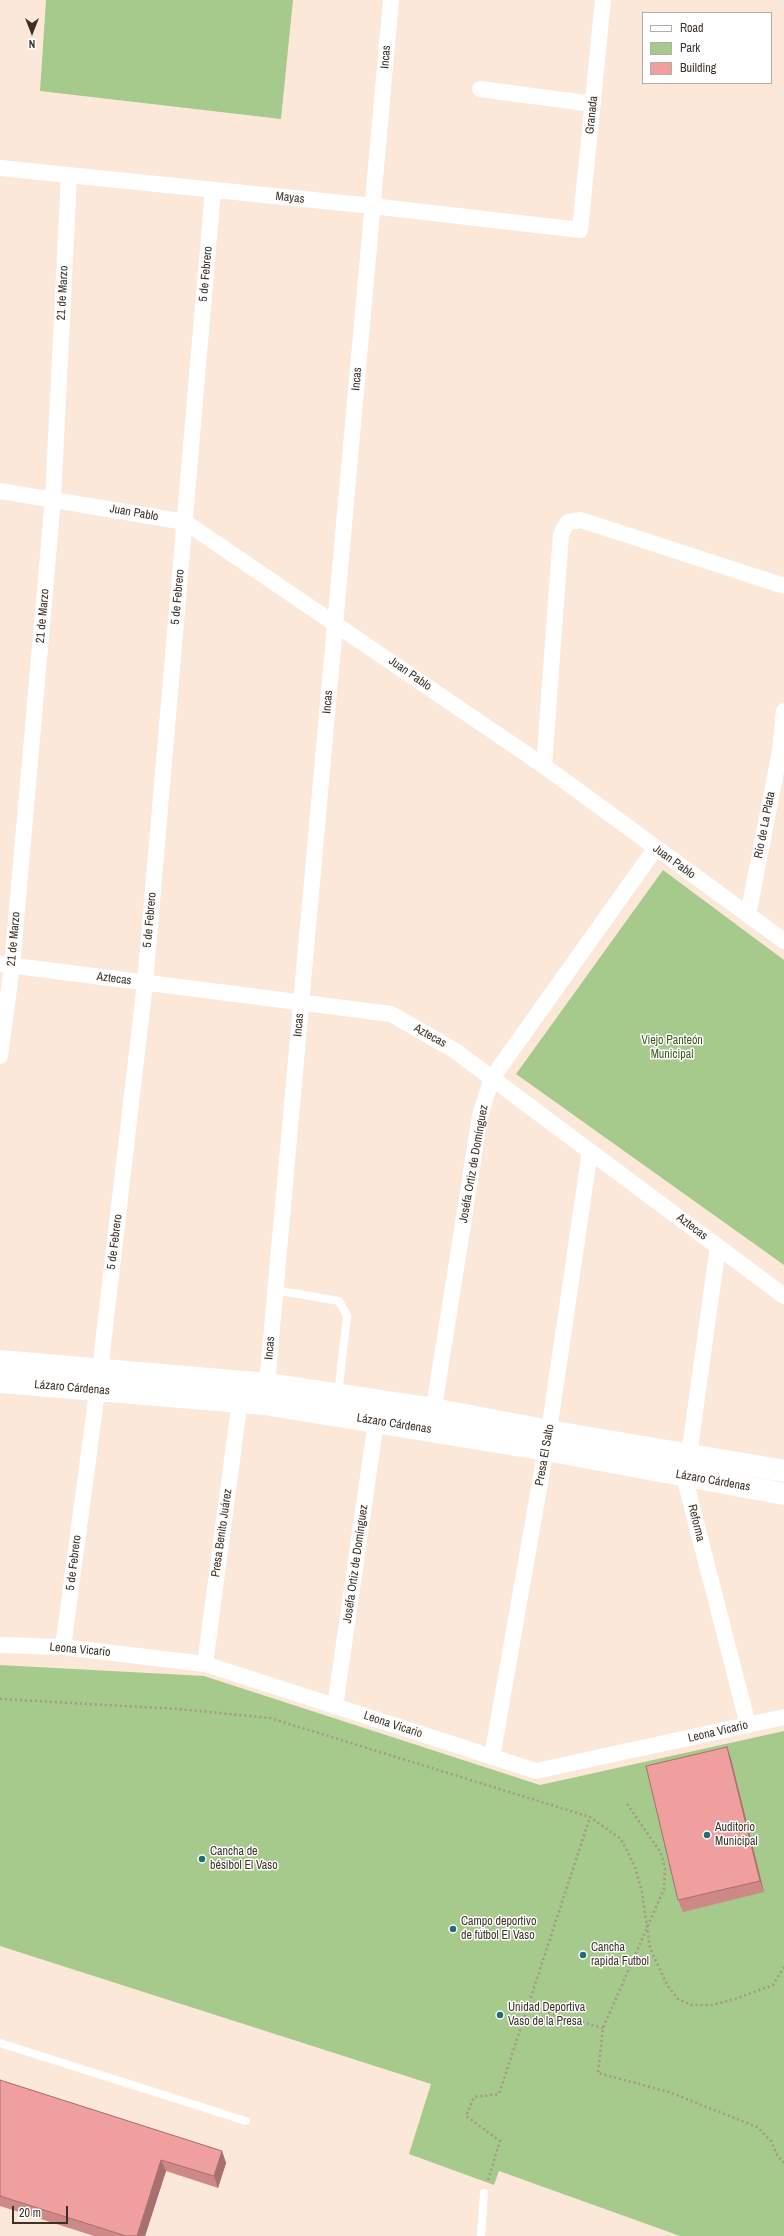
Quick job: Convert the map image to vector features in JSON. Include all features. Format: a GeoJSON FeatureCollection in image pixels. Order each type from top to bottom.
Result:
{"type":"FeatureCollection","features":[{"type":"Feature","properties":{"kind":"street","name":"Incas"},"geometry":{"type":"LineString","coordinates":[[266,1394],[391,0]]}},
{"type":"Feature","properties":{"kind":"street","name":"Granada"},"geometry":{"type":"LineString","coordinates":[[580,230],[603,0]]}},
{"type":"Feature","properties":{"kind":"street"},"geometry":{"type":"LineString","coordinates":[[480,89],[593,104]]}},
{"type":"Feature","properties":{"kind":"street","name":"Mayas"},"geometry":{"type":"LineString","coordinates":[[0,168],[372,206],[580,230]]}},
{"type":"Feature","properties":{"kind":"street","name":"21 de Marzo"},"geometry":{"type":"LineString","coordinates":[[0,1056],[6,965],[53,499],[69,176]]}},
{"type":"Feature","properties":{"kind":"street","name":"5 de Febrero"},"geometry":{"type":"LineString","coordinates":[[63,1647],[98,1380],[145,983],[213,190]]}},
{"type":"Feature","properties":{"kind":"street","name":"Juan Pablo"},"geometry":{"type":"LineString","coordinates":[[0,491],[185,522],[335,622],[544,766],[655,849],[784,941]]}},
{"type":"Feature","properties":{"kind":"street"},"geometry":{"type":"LineString","coordinates":[[544,766],[561,534],[568,522],[581,520],[784,586]]}},
{"type":"Feature","properties":{"kind":"street","name":"Río de La Plata"},"geometry":{"type":"LineString","coordinates":[[748,915],[782,752],[784,712]]}},
{"type":"Feature","properties":{"kind":"street","name":"Joséfa Ortiz de Domínguez"},"geometry":{"type":"LineString","coordinates":[[432,1420],[480,1116],[492,1078],[655,849]]}},
{"type":"Feature","properties":{"kind":"street","name":"Aztecas"},"geometry":{"type":"LineString","coordinates":[[6,965],[391,1014],[454,1050],[784,1296]]}},
{"type":"Feature","properties":{"kind":"street","name":"Presa El Salto"},"geometry":{"type":"LineString","coordinates":[[492,1757],[548,1440],[590,1151]]}},
{"type":"Feature","properties":{"kind":"street","name":"Reforma"},"geometry":{"type":"LineString","coordinates":[[718,1246],[689,1455],[684,1476],[748,1725]]}},
{"type":"Feature","properties":{"kind":"street","name":"Lázaro Cárdenas"},"geometry":{"type":"LineString","coordinates":[[0,1361],[98,1380]]}},
{"type":"Feature","properties":{"kind":"street","name":"Lázaro Cárdenas"},"geometry":{"type":"LineString","coordinates":[[0,1382],[98,1380],[266,1394],[338,1395],[432,1420],[548,1440],[689,1455],[784,1471]]}},
{"type":"Feature","properties":{"kind":"street","name":"Presa Benito Juárez"},"geometry":{"type":"LineString","coordinates":[[205,1664],[241,1392]]}},
{"type":"Feature","properties":{"kind":"street","name":"Lázaro Cárdenas"},"geometry":{"type":"LineString","coordinates":[[266,1394],[376,1421],[432,1420]]}},
{"type":"Feature","properties":{"kind":"street","name":"Joséfa Ortiz de Domínguez"},"geometry":{"type":"LineString","coordinates":[[335,1707],[376,1421]]}},
{"type":"Feature","properties":{"kind":"street","name":"Lázaro Cárdenas"},"geometry":{"type":"LineString","coordinates":[[548,1440],[684,1476],[784,1494]]}},
{"type":"Feature","properties":{"kind":"street","name":"Leona Vicario"},"geometry":{"type":"LineString","coordinates":[[0,1645],[63,1647],[205,1664],[536,1771],[784,1717]]}},
{"type":"Feature","properties":{"kind":"lane"},"geometry":{"type":"LineString","coordinates":[[275,1290],[339,1301],[347,1316],[338,1395]]}},
{"type":"Feature","properties":{"kind":"lane"},"geometry":{"type":"LineString","coordinates":[[0,2043],[246,2121]]}},
{"type":"Feature","properties":{"kind":"lane"},"geometry":{"type":"LineString","coordinates":[[481,2236],[484,2193]]}},
{"type":"Feature","properties":{"kind":"path"},"geometry":{"type":"LineString","coordinates":[[0,1699],[178,1709],[270,1718],[590,1817],[621,1839],[634,1867],[642,1892],[650,1948],[667,1985],[680,2000],[692,2005],[712,2005],[773,1985],[784,1967]]}},
{"type":"Feature","properties":{"kind":"path"},"geometry":{"type":"LineString","coordinates":[[627,1804],[661,1853],[666,1869],[664,1889],[603,2028],[598,2073],[669,2092],[757,2127],[771,2141],[777,2155],[784,2162]]}},
{"type":"Feature","properties":{"kind":"path"},"geometry":{"type":"LineString","coordinates":[[484,2193],[500,2141],[466,2116],[474,2097],[499,2094],[529,2007],[590,1817]]}},
{"type":"Feature","properties":{"kind":"path"},"geometry":{"type":"LineString","coordinates":[[529,2007],[603,2028]]}},
{"type":"Feature","properties":{"kind":"green space"},"geometry":{"type":"Polygon","coordinates":[[[46,0],[293,0],[281,119],[40,91],[46,0]]]}},
{"type":"Feature","properties":{"kind":"green space","name":"Viejo Panteón Municipal"},"geometry":{"type":"Polygon","coordinates":[[[663,870],[784,960],[784,1265],[516,1074],[663,870]]]}},
{"type":"Feature","properties":{"kind":"green space","name":"Unidad Deportiva Vaso de la Presa"},"geometry":{"type":"Polygon","coordinates":[[[0,1665],[204,1676],[540,1785],[784,1731],[784,2236],[680,2236],[499,2171],[494,2185],[409,2154],[431,2084],[0,1946],[0,1665]]]}},
{"type":"Feature","properties":{"kind":"building","name":"Auditorio Municipal"},"geometry":{"type":"Polygon","coordinates":[[[727,1747],[760,1881],[678,1900],[646,1766],[727,1747]]]}},
{"type":"Feature","properties":{"kind":"building"},"geometry":{"type":"Polygon","coordinates":[[[0,2080],[222,2151],[214,2176],[161,2160],[137,2236],[126,2236],[0,2196],[0,2080]]]}},
{"type":"Feature","properties":{"kind":"place","name":"Auditorio Municipal"},"geometry":{"type":"Point","coordinates":[707,1835]}},
{"type":"Feature","properties":{"kind":"place","name":"Cancha de bésibol El Vaso"},"geometry":{"type":"Point","coordinates":[202,1859]}},
{"type":"Feature","properties":{"kind":"place","name":"Campo deportivo de fútbol El Vaso"},"geometry":{"type":"Point","coordinates":[453,1929]}},
{"type":"Feature","properties":{"kind":"place","name":"Cancha rapida Futbol"},"geometry":{"type":"Point","coordinates":[583,1955]}},
{"type":"Feature","properties":{"kind":"place","name":"Unidad Deportiva Vaso de la Presa"},"geometry":{"type":"Point","coordinates":[500,2015]}}]}
